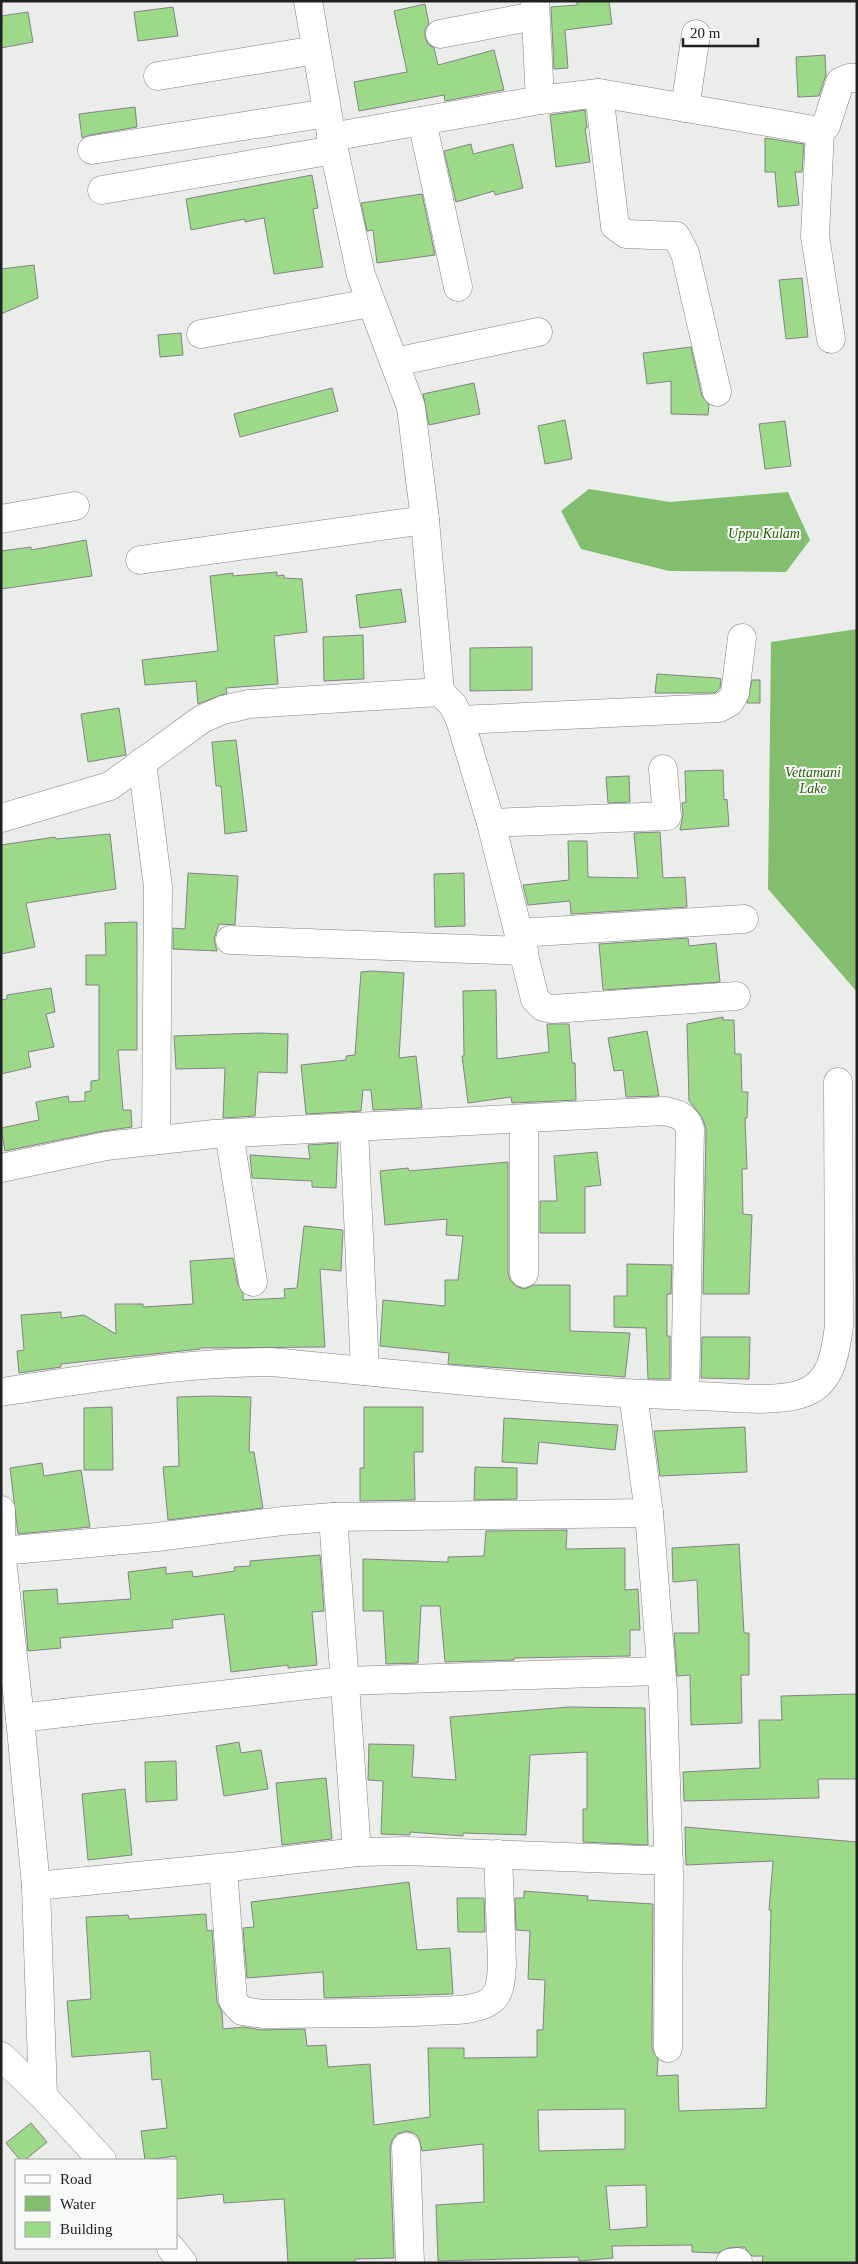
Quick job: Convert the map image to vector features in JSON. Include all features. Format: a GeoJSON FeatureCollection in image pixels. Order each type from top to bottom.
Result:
{"type":"FeatureCollection","features":[{"type":"Feature","properties":{"kind":"street"},"geometry":{"type":"LineString","coordinates":[[308,1],[331,133],[361,275],[370,303],[395,362],[411,407],[425,520],[440,692],[453,705],[460,720],[491,823],[535,999],[543,1007],[553,1009],[736,996]]}},
{"type":"Feature","properties":{"kind":"street"},"geometry":{"type":"LineString","coordinates":[[440,34],[535,9],[540,100]]}},
{"type":"Feature","properties":{"kind":"street"},"geometry":{"type":"LineString","coordinates":[[685,108],[696,34]]}},
{"type":"Feature","properties":{"kind":"street"},"geometry":{"type":"LineString","coordinates":[[158,76],[316,50]]}},
{"type":"Feature","properties":{"kind":"street"},"geometry":{"type":"LineString","coordinates":[[830,339],[815,236],[820,131],[826,126],[840,82],[849,78],[857,78]]}},
{"type":"Feature","properties":{"kind":"street"},"geometry":{"type":"LineString","coordinates":[[599,93],[615,226],[626,234],[676,236],[685,252],[717,392]]}},
{"type":"Feature","properties":{"kind":"street"},"geometry":{"type":"LineString","coordinates":[[92,150],[331,133],[540,100],[599,93],[820,131]]}},
{"type":"Feature","properties":{"kind":"street"},"geometry":{"type":"LineString","coordinates":[[422,120],[458,287]]}},
{"type":"Feature","properties":{"kind":"street"},"geometry":{"type":"LineString","coordinates":[[102,190],[331,133]]}},
{"type":"Feature","properties":{"kind":"street"},"geometry":{"type":"LineString","coordinates":[[201,334],[370,303]]}},
{"type":"Feature","properties":{"kind":"street"},"geometry":{"type":"LineString","coordinates":[[395,362],[538,332]]}},
{"type":"Feature","properties":{"kind":"street"},"geometry":{"type":"LineString","coordinates":[[1,519],[75,506]]}},
{"type":"Feature","properties":{"kind":"street"},"geometry":{"type":"LineString","coordinates":[[140,560],[425,520]]}},
{"type":"Feature","properties":{"kind":"street"},"geometry":{"type":"LineString","coordinates":[[460,720],[719,708],[730,702],[735,693],[742,638]]}},
{"type":"Feature","properties":{"kind":"street"},"geometry":{"type":"LineString","coordinates":[[1,818],[110,786],[202,719],[223,710],[249,704],[440,692]]}},
{"type":"Feature","properties":{"kind":"street"},"geometry":{"type":"LineString","coordinates":[[142,762],[158,887],[156,1140]]}},
{"type":"Feature","properties":{"kind":"street"},"geometry":{"type":"LineString","coordinates":[[491,823],[667,816],[663,769]]}},
{"type":"Feature","properties":{"kind":"street"},"geometry":{"type":"LineString","coordinates":[[230,940],[521,942],[744,919]]}},
{"type":"Feature","properties":{"kind":"street"},"geometry":{"type":"LineString","coordinates":[[1,1392],[176,1367],[232,1362],[270,1362],[633,1394],[781,1398],[802,1394],[821,1383],[834,1361],[839,1326],[838,1082]]}},
{"type":"Feature","properties":{"kind":"street"},"geometry":{"type":"LineString","coordinates":[[1,1168],[106,1146],[229,1134],[665,1111],[677,1114],[687,1120],[690,1129],[685,1396]]}},
{"type":"Feature","properties":{"kind":"street"},"geometry":{"type":"LineString","coordinates":[[524,1119],[524,1272]]}},
{"type":"Feature","properties":{"kind":"street"},"geometry":{"type":"LineString","coordinates":[[354,1127],[365,1371]]}},
{"type":"Feature","properties":{"kind":"street"},"geometry":{"type":"LineString","coordinates":[[229,1134],[253,1282]]}},
{"type":"Feature","properties":{"kind":"street"},"geometry":{"type":"LineString","coordinates":[[633,1394],[649,1513],[661,1671],[669,1861],[668,2048]]}},
{"type":"Feature","properties":{"kind":"street"},"geometry":{"type":"LineString","coordinates":[[1,1510],[1,1551],[7,1660],[20,1718],[36,1886],[43,2096]]}},
{"type":"Feature","properties":{"kind":"street"},"geometry":{"type":"LineString","coordinates":[[1,1551],[157,1537],[282,1521],[333,1517],[649,1513]]}},
{"type":"Feature","properties":{"kind":"street"},"geometry":{"type":"LineString","coordinates":[[333,1517],[343,1681],[357,1852]]}},
{"type":"Feature","properties":{"kind":"street"},"geometry":{"type":"LineString","coordinates":[[20,1718],[343,1681],[661,1671]]}},
{"type":"Feature","properties":{"kind":"street"},"geometry":{"type":"LineString","coordinates":[[36,1886],[223,1868],[357,1852],[498,1854],[669,1861]]}},
{"type":"Feature","properties":{"kind":"street"},"geometry":{"type":"LineString","coordinates":[[223,1868],[233,2000],[242,2011],[263,2014],[413,2012],[470,2008],[488,2003],[497,1995],[501,1981],[502,1963],[498,1854]]}},
{"type":"Feature","properties":{"kind":"street"},"geometry":{"type":"LineString","coordinates":[[2,2058],[43,2096],[101,2159]]}},
{"type":"Feature","properties":{"kind":"street"},"geometry":{"type":"LineString","coordinates":[[406,2147],[410,2263]]}},
{"type":"Feature","properties":{"kind":"street"},"geometry":{"type":"LineString","coordinates":[[172,2249],[183,2263]]}},
{"type":"Feature","properties":{"kind":"street"},"geometry":{"type":"LineString","coordinates":[[730,2263],[738,2262]]}},
{"type":"Feature","properties":{"kind":"water","name":"Uppu Kulam"},"geometry":{"type":"Polygon","coordinates":[[[589,489],[670,502],[788,492],[810,540],[786,572],[669,571],[581,549],[561,511],[589,489]]]}},
{"type":"Feature","properties":{"kind":"water","name":"Vettamani Lake"},"geometry":{"type":"Polygon","coordinates":[[[857,629],[857,992],[768,889],[771,642],[857,629]]]}},
{"type":"Feature","properties":{"kind":"building"},"geometry":{"type":"Polygon","coordinates":[[[577,1],[609,1],[612,24],[565,30],[568,68],[554,69],[551,7],[577,5],[577,1]]]}},
{"type":"Feature","properties":{"kind":"building"},"geometry":{"type":"Polygon","coordinates":[[[425,4],[429,24],[425,29],[425,37],[428,44],[434,48],[438,65],[494,50],[504,90],[445,101],[444,95],[359,111],[354,82],[407,72],[394,11],[425,4]]]}},
{"type":"Feature","properties":{"kind":"building"},"geometry":{"type":"Polygon","coordinates":[[[173,7],[178,36],[138,41],[134,12],[173,7]]]}},
{"type":"Feature","properties":{"kind":"building"},"geometry":{"type":"Polygon","coordinates":[[[28,12],[33,42],[1,48],[1,16],[28,12]]]}},
{"type":"Feature","properties":{"kind":"building"},"geometry":{"type":"Polygon","coordinates":[[[825,55],[826,75],[819,96],[798,97],[796,57],[825,55]]]}},
{"type":"Feature","properties":{"kind":"building"},"geometry":{"type":"Polygon","coordinates":[[[135,107],[137,127],[82,138],[79,114],[135,107]]]}},
{"type":"Feature","properties":{"kind":"building"},"geometry":{"type":"Polygon","coordinates":[[[585,110],[587,128],[585,128],[590,162],[556,167],[550,115],[585,110]]]}},
{"type":"Feature","properties":{"kind":"building"},"geometry":{"type":"Polygon","coordinates":[[[765,138],[804,144],[802,172],[795,172],[799,205],[778,207],[775,172],[765,172],[765,138]]]}},
{"type":"Feature","properties":{"kind":"building"},"geometry":{"type":"Polygon","coordinates":[[[471,144],[473,154],[513,144],[523,188],[495,195],[494,191],[456,202],[444,151],[471,144]]]}},
{"type":"Feature","properties":{"kind":"building"},"geometry":{"type":"Polygon","coordinates":[[[312,175],[318,208],[313,209],[323,267],[274,274],[264,218],[245,222],[245,219],[191,230],[186,199],[312,175]]]}},
{"type":"Feature","properties":{"kind":"building"},"geometry":{"type":"Polygon","coordinates":[[[422,194],[435,255],[377,263],[373,230],[367,231],[361,203],[422,194]]]}},
{"type":"Feature","properties":{"kind":"building"},"geometry":{"type":"Polygon","coordinates":[[[34,265],[38,298],[1,314],[1,269],[34,265]]]}},
{"type":"Feature","properties":{"kind":"building"},"geometry":{"type":"Polygon","coordinates":[[[802,278],[808,337],[786,339],[779,280],[802,278]]]}},
{"type":"Feature","properties":{"kind":"building"},"geometry":{"type":"Polygon","coordinates":[[[181,333],[183,355],[160,357],[158,335],[181,333]]]}},
{"type":"Feature","properties":{"kind":"building"},"geometry":{"type":"Polygon","coordinates":[[[691,347],[702,396],[709,405],[708,415],[671,414],[671,381],[647,384],[643,353],[691,347]]]}},
{"type":"Feature","properties":{"kind":"building"},"geometry":{"type":"Polygon","coordinates":[[[474,383],[480,414],[429,425],[423,394],[474,383]]]}},
{"type":"Feature","properties":{"kind":"building"},"geometry":{"type":"Polygon","coordinates":[[[332,388],[338,411],[240,437],[234,414],[332,388]]]}},
{"type":"Feature","properties":{"kind":"building"},"geometry":{"type":"Polygon","coordinates":[[[565,420],[572,459],[545,464],[538,426],[565,420]]]}},
{"type":"Feature","properties":{"kind":"building"},"geometry":{"type":"Polygon","coordinates":[[[785,421],[791,466],[765,469],[759,424],[785,421]]]}},
{"type":"Feature","properties":{"kind":"building"},"geometry":{"type":"Polygon","coordinates":[[[86,540],[92,576],[1,589],[1,551],[31,547],[31,550],[86,540]]]}},
{"type":"Feature","properties":{"kind":"building"},"geometry":{"type":"Polygon","coordinates":[[[277,572],[277,576],[284,575],[284,578],[302,579],[307,632],[274,636],[278,684],[226,688],[227,693],[198,704],[196,681],[145,685],[142,660],[218,651],[210,576],[233,573],[233,576],[277,572]]]}},
{"type":"Feature","properties":{"kind":"building"},"geometry":{"type":"Polygon","coordinates":[[[401,589],[406,622],[360,628],[356,595],[401,589]]]}},
{"type":"Feature","properties":{"kind":"building"},"geometry":{"type":"Polygon","coordinates":[[[363,635],[364,679],[324,681],[323,637],[363,635]]]}},
{"type":"Feature","properties":{"kind":"building"},"geometry":{"type":"Polygon","coordinates":[[[532,647],[532,690],[470,691],[470,648],[532,647]]]}},
{"type":"Feature","properties":{"kind":"building"},"geometry":{"type":"Polygon","coordinates":[[[657,674],[721,679],[720,688],[715,693],[655,693],[657,674]]]}},
{"type":"Feature","properties":{"kind":"building"},"geometry":{"type":"Polygon","coordinates":[[[752,680],[760,680],[760,703],[747,703],[752,680]]]}},
{"type":"Feature","properties":{"kind":"building"},"geometry":{"type":"Polygon","coordinates":[[[119,708],[126,755],[88,762],[81,714],[119,708]]]}},
{"type":"Feature","properties":{"kind":"building"},"geometry":{"type":"Polygon","coordinates":[[[236,740],[247,831],[225,834],[221,786],[216,786],[212,742],[236,740]]]}},
{"type":"Feature","properties":{"kind":"building"},"geometry":{"type":"Polygon","coordinates":[[[723,770],[724,800],[727,799],[729,826],[680,830],[683,815],[682,803],[686,802],[685,771],[723,770]]]}},
{"type":"Feature","properties":{"kind":"building"},"geometry":{"type":"Polygon","coordinates":[[[629,776],[630,802],[608,803],[606,777],[629,776]]]}},
{"type":"Feature","properties":{"kind":"building"},"geometry":{"type":"Polygon","coordinates":[[[660,832],[663,878],[685,877],[687,907],[571,914],[570,901],[528,905],[523,885],[569,880],[568,841],[587,841],[588,877],[638,878],[634,833],[660,832]]]}},
{"type":"Feature","properties":{"kind":"building"},"geometry":{"type":"Polygon","coordinates":[[[110,834],[116,889],[26,903],[35,947],[1,954],[1,845],[55,837],[56,839],[110,834]]]}},
{"type":"Feature","properties":{"kind":"building"},"geometry":{"type":"Polygon","coordinates":[[[188,873],[238,876],[235,925],[219,924],[214,939],[217,951],[173,949],[173,928],[185,929],[188,873]]]}},
{"type":"Feature","properties":{"kind":"building"},"geometry":{"type":"Polygon","coordinates":[[[464,873],[465,926],[435,927],[434,874],[464,873]]]}},
{"type":"Feature","properties":{"kind":"building"},"geometry":{"type":"Polygon","coordinates":[[[137,922],[137,1050],[118,1050],[123,1110],[131,1110],[132,1127],[5,1151],[1,1128],[39,1120],[36,1102],[68,1096],[69,1102],[85,1101],[85,1092],[91,1091],[91,1081],[99,1080],[99,985],[86,985],[86,955],[106,955],[105,923],[137,922]]]}},
{"type":"Feature","properties":{"kind":"building"},"geometry":{"type":"Polygon","coordinates":[[[688,938],[689,946],[716,943],[720,982],[603,990],[599,944],[688,938]]]}},
{"type":"Feature","properties":{"kind":"building"},"geometry":{"type":"Polygon","coordinates":[[[361,972],[404,973],[399,1058],[416,1056],[422,1108],[373,1110],[371,1090],[363,1090],[361,1111],[306,1114],[301,1065],[346,1060],[346,1056],[355,1055],[361,972]]]}},
{"type":"Feature","properties":{"kind":"building"},"geometry":{"type":"Polygon","coordinates":[[[51,988],[55,1012],[46,1014],[54,1047],[28,1052],[31,1067],[1,1074],[1,1000],[7,999],[7,995],[51,988]]]}},
{"type":"Feature","properties":{"kind":"building"},"geometry":{"type":"Polygon","coordinates":[[[496,990],[497,1059],[549,1052],[547,1024],[569,1024],[572,1063],[575,1063],[576,1100],[512,1103],[511,1097],[468,1103],[462,1056],[464,1056],[463,991],[496,990]]]}},
{"type":"Feature","properties":{"kind":"building"},"geometry":{"type":"Polygon","coordinates":[[[723,1017],[723,1020],[734,1020],[735,1054],[741,1054],[742,1092],[748,1092],[747,1118],[745,1118],[747,1169],[742,1169],[743,1214],[752,1215],[749,1294],[703,1294],[706,1129],[702,1117],[689,1101],[687,1024],[723,1017]]]}},
{"type":"Feature","properties":{"kind":"building"},"geometry":{"type":"Polygon","coordinates":[[[647,1031],[659,1096],[626,1097],[623,1070],[614,1071],[608,1038],[647,1031]]]}},
{"type":"Feature","properties":{"kind":"building"},"geometry":{"type":"Polygon","coordinates":[[[259,1033],[288,1034],[287,1073],[258,1072],[255,1116],[223,1118],[225,1068],[176,1069],[174,1036],[259,1033]]]}},
{"type":"Feature","properties":{"kind":"building"},"geometry":{"type":"Polygon","coordinates":[[[338,1143],[336,1188],[312,1187],[312,1181],[252,1178],[250,1155],[310,1159],[308,1145],[338,1143]]]}},
{"type":"Feature","properties":{"kind":"building"},"geometry":{"type":"Polygon","coordinates":[[[597,1152],[601,1185],[585,1187],[585,1233],[540,1233],[540,1201],[557,1201],[554,1156],[597,1152]]]}},
{"type":"Feature","properties":{"kind":"building"},"geometry":{"type":"Polygon","coordinates":[[[508,1162],[508,1273],[510,1280],[516,1286],[524,1289],[534,1285],[570,1285],[570,1331],[630,1333],[625,1377],[448,1364],[449,1353],[380,1346],[383,1300],[445,1306],[445,1280],[458,1280],[463,1236],[446,1235],[447,1219],[385,1225],[380,1171],[408,1168],[409,1171],[508,1162]]]}},
{"type":"Feature","properties":{"kind":"building"},"geometry":{"type":"Polygon","coordinates":[[[304,1226],[343,1230],[341,1271],[320,1269],[325,1347],[200,1348],[61,1364],[61,1367],[19,1373],[17,1351],[24,1350],[21,1315],[61,1312],[61,1318],[84,1315],[116,1334],[115,1304],[143,1304],[143,1307],[193,1304],[190,1261],[233,1258],[238,1284],[243,1293],[243,1300],[285,1298],[284,1289],[297,1288],[304,1226]]]}},
{"type":"Feature","properties":{"kind":"building"},"geometry":{"type":"Polygon","coordinates":[[[627,1264],[672,1265],[671,1294],[667,1294],[667,1336],[670,1336],[670,1379],[648,1379],[646,1328],[614,1327],[614,1296],[627,1296],[627,1264]]]}},
{"type":"Feature","properties":{"kind":"building"},"geometry":{"type":"Polygon","coordinates":[[[702,1337],[750,1337],[749,1379],[701,1378],[702,1337]]]}},
{"type":"Feature","properties":{"kind":"building"},"geometry":{"type":"Polygon","coordinates":[[[177,1397],[251,1397],[249,1452],[254,1452],[263,1508],[168,1520],[163,1467],[179,1466],[177,1397]]]}},
{"type":"Feature","properties":{"kind":"building"},"geometry":{"type":"Polygon","coordinates":[[[112,1407],[113,1470],[84,1470],[84,1408],[112,1407]]]}},
{"type":"Feature","properties":{"kind":"building"},"geometry":{"type":"Polygon","coordinates":[[[364,1407],[423,1407],[423,1452],[414,1452],[415,1500],[360,1501],[360,1468],[364,1468],[364,1407]]]}},
{"type":"Feature","properties":{"kind":"building"},"geometry":{"type":"Polygon","coordinates":[[[504,1418],[618,1425],[615,1450],[539,1442],[537,1464],[502,1462],[504,1418]]]}},
{"type":"Feature","properties":{"kind":"building"},"geometry":{"type":"Polygon","coordinates":[[[745,1427],[747,1472],[660,1476],[654,1431],[745,1427]]]}},
{"type":"Feature","properties":{"kind":"building"},"geometry":{"type":"Polygon","coordinates":[[[42,1463],[44,1476],[81,1470],[90,1527],[18,1534],[10,1468],[42,1463]]]}},
{"type":"Feature","properties":{"kind":"building"},"geometry":{"type":"Polygon","coordinates":[[[475,1467],[517,1468],[517,1499],[474,1500],[475,1467]]]}},
{"type":"Feature","properties":{"kind":"building"},"geometry":{"type":"Polygon","coordinates":[[[567,1530],[566,1549],[625,1548],[625,1590],[638,1589],[640,1630],[630,1630],[630,1656],[514,1658],[514,1660],[445,1662],[440,1606],[421,1606],[418,1663],[386,1664],[383,1611],[363,1611],[363,1559],[448,1562],[448,1557],[484,1556],[486,1531],[567,1530]]]}},
{"type":"Feature","properties":{"kind":"building"},"geometry":{"type":"Polygon","coordinates":[[[739,1544],[744,1633],[749,1633],[749,1675],[741,1675],[742,1723],[691,1725],[690,1675],[677,1676],[674,1633],[699,1633],[697,1580],[673,1582],[672,1548],[739,1544]]]}},
{"type":"Feature","properties":{"kind":"building"},"geometry":{"type":"Polygon","coordinates":[[[320,1555],[324,1611],[312,1612],[317,1665],[288,1668],[288,1665],[231,1672],[224,1614],[172,1620],[173,1628],[60,1638],[61,1648],[28,1651],[23,1591],[57,1589],[58,1604],[131,1599],[128,1572],[166,1567],[166,1574],[192,1571],[193,1577],[235,1571],[234,1567],[250,1566],[250,1561],[320,1555]]]}},
{"type":"Feature","properties":{"kind":"building"},"geometry":{"type":"Polygon","coordinates":[[[857,1694],[857,1779],[818,1779],[819,1798],[684,1801],[683,1772],[760,1768],[759,1720],[782,1720],[781,1696],[857,1694]]]}},
{"type":"Feature","properties":{"kind":"building"},"geometry":{"type":"Polygon","coordinates":[[[569,1707],[645,1708],[648,1845],[583,1842],[583,1809],[587,1809],[587,1752],[530,1755],[526,1835],[463,1833],[463,1836],[410,1832],[410,1835],[381,1834],[383,1781],[368,1780],[369,1744],[414,1745],[412,1777],[456,1780],[450,1717],[569,1707]]]}},
{"type":"Feature","properties":{"kind":"building"},"geometry":{"type":"Polygon","coordinates":[[[239,1742],[241,1753],[261,1750],[268,1789],[224,1796],[216,1746],[239,1742]]]}},
{"type":"Feature","properties":{"kind":"building"},"geometry":{"type":"Polygon","coordinates":[[[176,1761],[177,1800],[146,1802],[145,1762],[176,1761]]]}},
{"type":"Feature","properties":{"kind":"building"},"geometry":{"type":"Polygon","coordinates":[[[326,1778],[332,1839],[282,1845],[276,1783],[326,1778]]]}},
{"type":"Feature","properties":{"kind":"building"},"geometry":{"type":"Polygon","coordinates":[[[125,1789],[132,1855],[88,1860],[82,1794],[125,1789]]]}},
{"type":"Feature","properties":{"kind":"building"},"geometry":{"type":"Polygon","coordinates":[[[685,1827],[857,1842],[857,2263],[762,2263],[763,2256],[752,2256],[744,2247],[728,2248],[718,2253],[692,2252],[692,2245],[612,2246],[613,2258],[579,2261],[578,2257],[438,2261],[436,2205],[484,2202],[483,2144],[422,2151],[419,2138],[414,2133],[406,2131],[397,2134],[392,2140],[390,2148],[394,2258],[355,2259],[355,2263],[288,2263],[284,2199],[224,2203],[223,2194],[178,2199],[178,2159],[176,2159],[176,2156],[145,2159],[141,2131],[167,2128],[161,2079],[152,2080],[150,2051],[72,2057],[67,2001],[91,1999],[86,1917],[128,1915],[129,1919],[206,1914],[207,1931],[212,1930],[217,2002],[222,2012],[223,2029],[243,2027],[263,2030],[305,2029],[307,2046],[326,2045],[328,2067],[370,2064],[374,2125],[430,2117],[428,2048],[464,2048],[464,2058],[537,2057],[537,2030],[543,2030],[545,1980],[528,1979],[530,1931],[516,1930],[515,1898],[524,1898],[524,1891],[588,1896],[587,1900],[653,1904],[652,2048],[658,2059],[657,2076],[678,2075],[679,2111],[766,2108],[771,1910],[769,1910],[773,1861],[686,1865],[685,1827]],[[625,2109],[538,2110],[539,2151],[625,2149],[625,2109]],[[646,2185],[606,2186],[610,2230],[647,2227],[646,2185]]]}},
{"type":"Feature","properties":{"kind":"building"},"geometry":{"type":"Polygon","coordinates":[[[409,1882],[417,1950],[450,1948],[453,1994],[324,1998],[323,1972],[247,1978],[243,1928],[254,1927],[251,1902],[409,1882]]]}},
{"type":"Feature","properties":{"kind":"building"},"geometry":{"type":"Polygon","coordinates":[[[457,1898],[484,1898],[485,1932],[458,1932],[457,1898]]]}},
{"type":"Feature","properties":{"kind":"building"},"geometry":{"type":"Polygon","coordinates":[[[31,2123],[47,2142],[26,2159],[19,2159],[6,2143],[31,2123]]]}}]}
